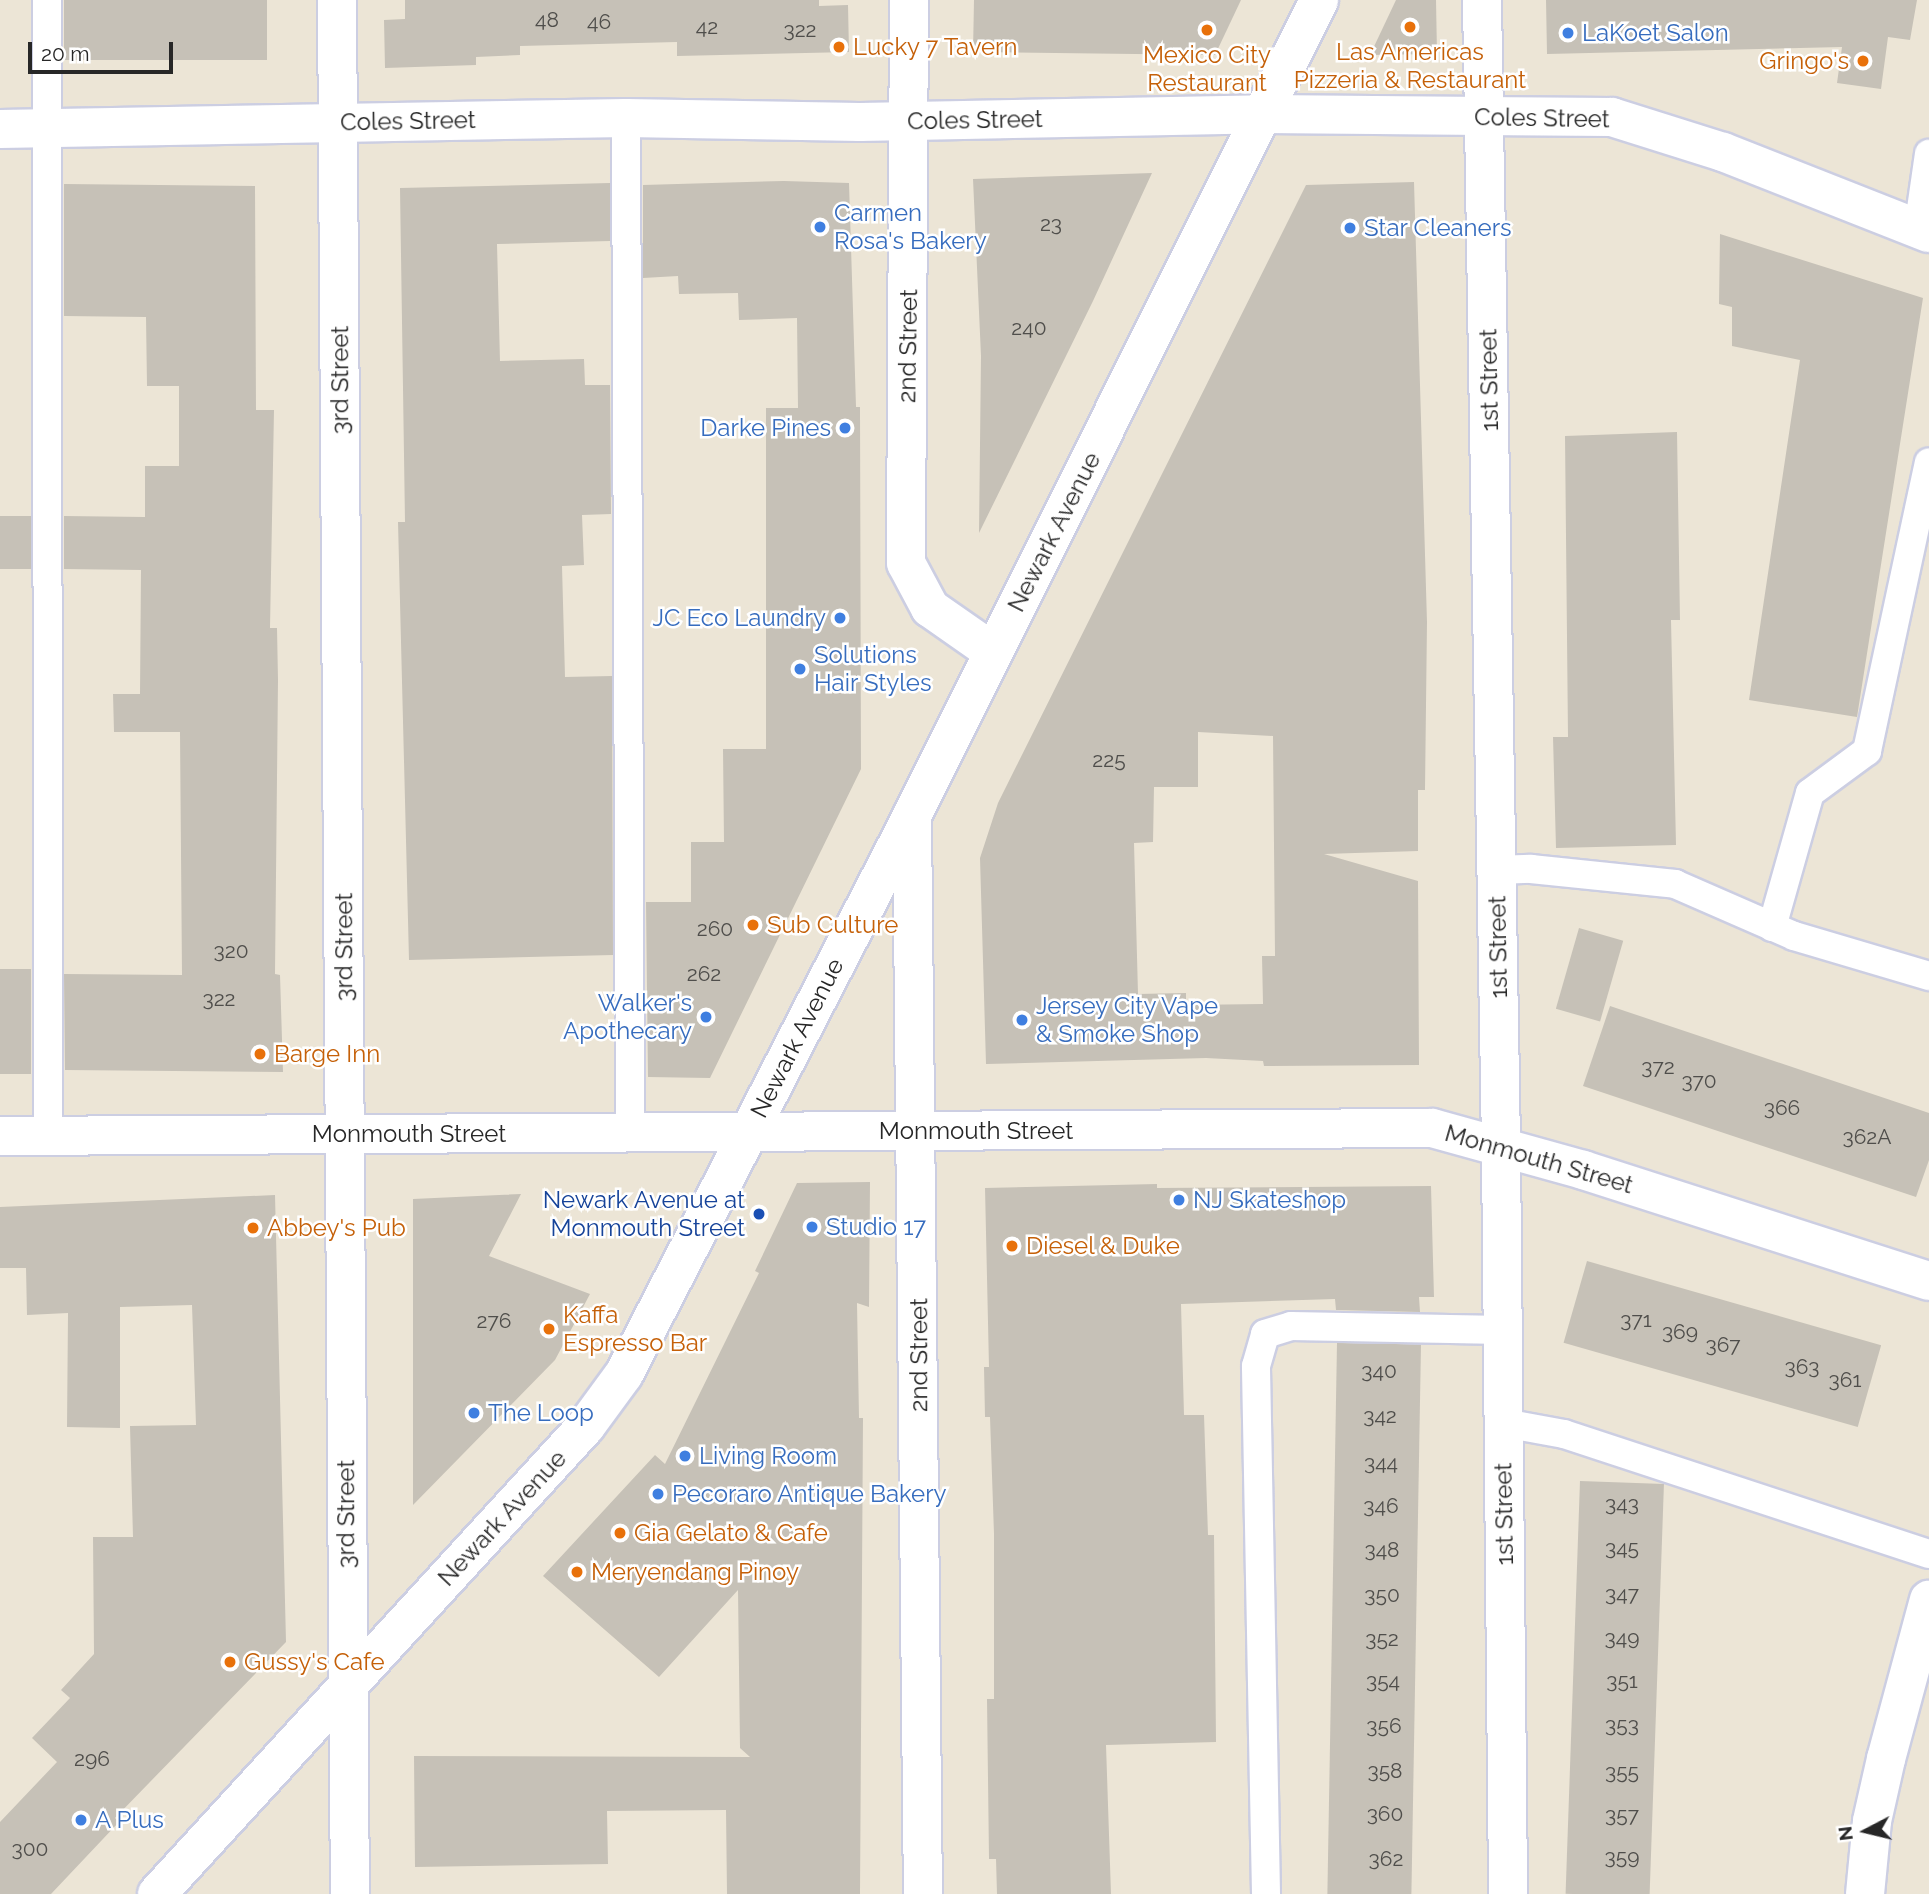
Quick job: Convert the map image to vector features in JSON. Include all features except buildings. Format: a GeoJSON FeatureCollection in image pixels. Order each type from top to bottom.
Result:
{"type":"FeatureCollection","features":[{"type":"Feature","properties":{"kind":"street","name":"3rd Street"},"geometry":{"type":"LineString","coordinates":[[337,0],[346,1134],[347,1686],[351,1894]]}},
{"type":"Feature","properties":{"kind":"street","name":"2nd Street"},"geometry":{"type":"LineString","coordinates":[[909,0],[911,122],[906,563],[930,608],[993,652]]}},
{"type":"Feature","properties":{"kind":"street","name":"Newark Avenue"},"geometry":{"type":"LineString","coordinates":[[157,1894],[586,1426],[617,1384],[655,1320],[912,816],[1319,0]]}},
{"type":"Feature","properties":{"kind":"street","name":"1st Street"},"geometry":{"type":"LineString","coordinates":[[1482,0],[1501,1148],[1508,1894]]}},
{"type":"Feature","properties":{"kind":"street","name":"Coles Street"},"geometry":{"type":"LineString","coordinates":[[0,129],[626,118],[911,122],[1264,114],[1612,117],[1723,152],[1923,232]]}},
{"type":"Feature","properties":{"kind":"street","name":"2nd Street"},"geometry":{"type":"LineString","coordinates":[[912,816],[918,1131],[923,1894]]}},
{"type":"Feature","properties":{"kind":"street","name":"Monmouth Street"},"geometry":{"type":"LineString","coordinates":[[0,1136],[1432,1128],[1929,1281]]}},
{"type":"Feature","properties":{"kind":"street"},"geometry":{"type":"LineString","coordinates":[[1865,1894],[1872,1821],[1929,1600]]}},
{"type":"Feature","properties":{"kind":"lane"},"geometry":{"type":"LineString","coordinates":[[47,0],[48,1136]]}},
{"type":"Feature","properties":{"kind":"lane"},"geometry":{"type":"LineString","coordinates":[[626,118],[630,1133]]}},
{"type":"Feature","properties":{"kind":"lane"},"geometry":{"type":"LineString","coordinates":[[1923,232],[1929,154]]}},
{"type":"Feature","properties":{"kind":"lane"},"geometry":{"type":"LineString","coordinates":[[1772,927],[1810,793],[1867,751],[1929,463]]}},
{"type":"Feature","properties":{"kind":"lane"},"geometry":{"type":"LineString","coordinates":[[1496,870],[1531,869],[1675,884],[1772,927],[1929,976]]}},
{"type":"Feature","properties":{"kind":"lane"},"geometry":{"type":"LineString","coordinates":[[1266,1894],[1256,1366],[1265,1334],[1291,1326],[1503,1330]]}},
{"type":"Feature","properties":{"kind":"lane"},"geometry":{"type":"LineString","coordinates":[[1504,1423],[1564,1434],[1929,1554]]}},
{"type":"Feature","properties":{"kind":"place","name":"Las Americas Pizzeria & Restaurant"},"geometry":{"type":"Point","coordinates":[1410,27]}},
{"type":"Feature","properties":{"kind":"place","name":"Mexico City Restaurant"},"geometry":{"type":"Point","coordinates":[1207,30]}},
{"type":"Feature","properties":{"kind":"place","name":"LaKoet Salon"},"geometry":{"type":"Point","coordinates":[1568,33]}},
{"type":"Feature","properties":{"kind":"place","name":"Lucky 7 Tavern"},"geometry":{"type":"Point","coordinates":[839,47]}},
{"type":"Feature","properties":{"kind":"place","name":"Gringo's"},"geometry":{"type":"Point","coordinates":[1863,61]}},
{"type":"Feature","properties":{"kind":"place","name":"Carmen Rosa's Bakery"},"geometry":{"type":"Point","coordinates":[820,227]}},
{"type":"Feature","properties":{"kind":"place","name":"Star Cleaners"},"geometry":{"type":"Point","coordinates":[1350,228]}},
{"type":"Feature","properties":{"kind":"place","name":"Darke Pines"},"geometry":{"type":"Point","coordinates":[845,428]}},
{"type":"Feature","properties":{"kind":"place","name":"JC Eco Laundry"},"geometry":{"type":"Point","coordinates":[840,618]}},
{"type":"Feature","properties":{"kind":"place","name":"Solutions Hair Styles"},"geometry":{"type":"Point","coordinates":[800,669]}},
{"type":"Feature","properties":{"kind":"place","name":"Sub Culture"},"geometry":{"type":"Point","coordinates":[753,925]}},
{"type":"Feature","properties":{"kind":"place","name":"Walker's Apothecary"},"geometry":{"type":"Point","coordinates":[706,1017]}},
{"type":"Feature","properties":{"kind":"place","name":"Jersey City Vape & Smoke Shop"},"geometry":{"type":"Point","coordinates":[1022,1020]}},
{"type":"Feature","properties":{"kind":"place","name":"Barge Inn"},"geometry":{"type":"Point","coordinates":[260,1054]}},
{"type":"Feature","properties":{"kind":"place","name":"NJ Skateshop"},"geometry":{"type":"Point","coordinates":[1179,1200]}},
{"type":"Feature","properties":{"kind":"place","name":"Newark Avenue at Monmouth Street"},"geometry":{"type":"Point","coordinates":[759,1214]}},
{"type":"Feature","properties":{"kind":"place","name":"Studio 17"},"geometry":{"type":"Point","coordinates":[812,1227]}},
{"type":"Feature","properties":{"kind":"place","name":"Abbey's Pub"},"geometry":{"type":"Point","coordinates":[253,1228]}},
{"type":"Feature","properties":{"kind":"place","name":"Diesel & Duke"},"geometry":{"type":"Point","coordinates":[1012,1246]}},
{"type":"Feature","properties":{"kind":"place","name":"Kaffa Espresso Bar"},"geometry":{"type":"Point","coordinates":[549,1329]}},
{"type":"Feature","properties":{"kind":"place","name":"The Loop"},"geometry":{"type":"Point","coordinates":[474,1413]}},
{"type":"Feature","properties":{"kind":"place","name":"Living Room"},"geometry":{"type":"Point","coordinates":[685,1456]}},
{"type":"Feature","properties":{"kind":"place","name":"Pecoraro Antique Bakery"},"geometry":{"type":"Point","coordinates":[658,1494]}},
{"type":"Feature","properties":{"kind":"place","name":"Gia Gelato & Cafe"},"geometry":{"type":"Point","coordinates":[620,1533]}},
{"type":"Feature","properties":{"kind":"place","name":"Meryendang Pinoy"},"geometry":{"type":"Point","coordinates":[577,1572]}},
{"type":"Feature","properties":{"kind":"place","name":"Gussy's Cafe"},"geometry":{"type":"Point","coordinates":[230,1662]}},
{"type":"Feature","properties":{"kind":"place","name":"A Plus"},"geometry":{"type":"Point","coordinates":[81,1820]}}]}
